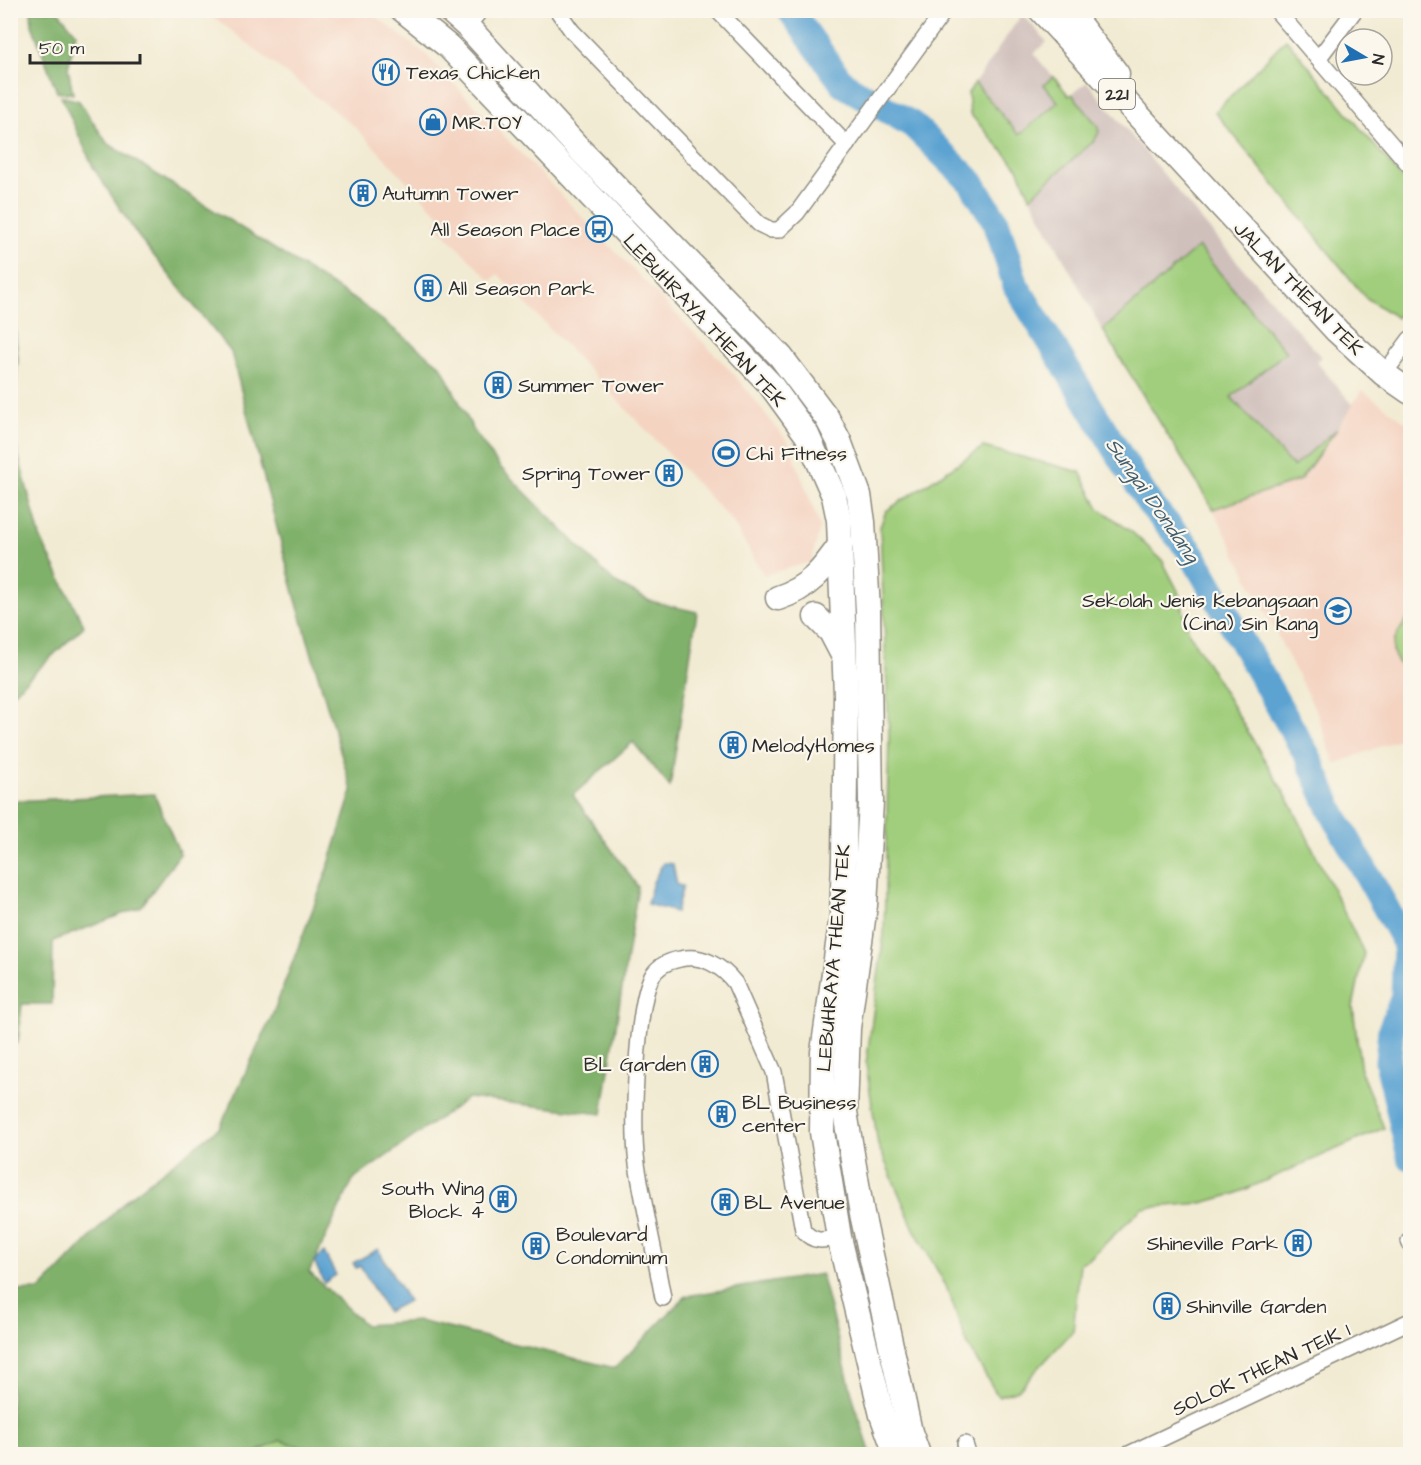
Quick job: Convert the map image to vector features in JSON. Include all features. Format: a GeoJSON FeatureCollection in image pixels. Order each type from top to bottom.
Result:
{"type":"FeatureCollection","features":[{"type":"Feature","properties":{"kind":"main road","name":"LEBUHRAYA THEAN TEK"},"geometry":{"type":"LineString","coordinates":[[403,10],[449,47],[770,384],[807,435],[834,496],[842,544],[846,612],[844,657],[847,754],[842,916],[823,1052],[822,1132],[838,1237],[882,1414],[896,1455]]}},
{"type":"Feature","properties":{"kind":"main road","name":"JALAN THEAN TEK"},"geometry":{"type":"LineString","coordinates":[[1041,10],[1337,331],[1384,374],[1410,392]]}},
{"type":"Feature","properties":{"kind":"main road","name":"JALAN THEAN TEK"},"geometry":{"type":"LineString","coordinates":[[1068,10],[1195,176]]}},
{"type":"Feature","properties":{"kind":"main road"},"geometry":{"type":"LineString","coordinates":[[1087,35],[1088,10]]}},
{"type":"Feature","properties":{"kind":"main road","name":"LEBUHRAYA THEAN TEK"},"geometry":{"type":"LineString","coordinates":[[466,16],[584,154],[781,357],[827,418],[839,441],[859,495],[863,522],[870,711],[869,853],[845,1077],[849,1143],[887,1329],[918,1455]]}},
{"type":"Feature","properties":{"kind":"main road"},"geometry":{"type":"LineString","coordinates":[[863,522],[855,551],[856,601],[846,612],[858,626],[861,686],[870,711]]}},
{"type":"Feature","properties":{"kind":"main road"},"geometry":{"type":"LineString","coordinates":[[778,598],[795,592],[814,579],[842,544]]}},
{"type":"Feature","properties":{"kind":"main road"},"geometry":{"type":"LineString","coordinates":[[816,617],[831,632],[844,657]]}},
{"type":"Feature","properties":{"kind":"main road"},"geometry":{"type":"LineString","coordinates":[[849,1143],[850,1217],[847,1228],[838,1237],[851,1241],[857,1247],[877,1312],[887,1329]]}},
{"type":"Feature","properties":{"kind":"street"},"geometry":{"type":"LineString","coordinates":[[557,10],[572,31],[759,224],[771,230],[779,230],[797,213],[945,10]]}},
{"type":"Feature","properties":{"kind":"street"},"geometry":{"type":"LineString","coordinates":[[717,10],[847,145]]}},
{"type":"Feature","properties":{"kind":"street"},"geometry":{"type":"LineString","coordinates":[[1276,10],[1410,166]]}},
{"type":"Feature","properties":{"kind":"street"},"geometry":{"type":"LineString","coordinates":[[1318,59],[1355,10]]}},
{"type":"Feature","properties":{"kind":"street"},"geometry":{"type":"LineString","coordinates":[[1384,374],[1410,339]]}},
{"type":"Feature","properties":{"kind":"street"},"geometry":{"type":"LineString","coordinates":[[663,1298],[637,1162],[637,1060],[651,979],[664,964],[678,959],[698,958],[712,963],[728,972],[735,982],[774,1072],[803,1230],[809,1238],[816,1240],[838,1237]]}},
{"type":"Feature","properties":{"kind":"street","name":"SOLOK THEAN TEIK 1"},"geometry":{"type":"LineString","coordinates":[[1130,1455],[1410,1321]]}},
{"type":"Feature","properties":{"kind":"shaded area","name":"All Season Place"},"geometry":{"type":"Polygon","coordinates":[[[206,11],[369,11],[424,53],[731,371],[789,443],[820,527],[811,562],[764,575],[732,521],[498,274],[491,281],[435,224],[441,217],[355,127],[206,11]]]}},
{"type":"Feature","properties":{"kind":"shaded area"},"geometry":{"type":"Polygon","coordinates":[[[1022,14],[1047,42],[1034,53],[1069,96],[1087,82],[1213,234],[1321,357],[1316,361],[1353,405],[1304,477],[1296,483],[1213,509],[1100,326],[1030,197],[1018,168],[996,140],[970,114],[968,93],[1022,14]]]}},
{"type":"Feature","properties":{"kind":"shaded area","name":"Sekolah Jenis Kebangsaan (Cina) Sin Kang"},"geometry":{"type":"Polygon","coordinates":[[[1362,390],[1410,425],[1410,735],[1335,764],[1317,713],[1213,509],[1296,483],[1304,477],[1362,390]]]}},
{"type":"Feature","properties":{"kind":"green space"},"geometry":{"type":"Polygon","coordinates":[[[31,11],[58,11],[76,33],[68,68],[73,94],[57,92],[32,25],[31,11]]]}},
{"type":"Feature","properties":{"kind":"green space"},"geometry":{"type":"Polygon","coordinates":[[[1286,39],[1410,188],[1410,297],[1397,318],[1365,297],[1215,112],[1286,39]]]}},
{"type":"Feature","properties":{"kind":"green space"},"geometry":{"type":"Polygon","coordinates":[[[1053,76],[1069,96],[1072,94],[1097,125],[1099,132],[1095,140],[1030,197],[1018,168],[970,114],[968,93],[975,83],[1019,135],[1058,102],[1044,85],[1053,76]]]}},
{"type":"Feature","properties":{"kind":"green space"},"geometry":{"type":"Polygon","coordinates":[[[61,96],[79,101],[107,143],[360,303],[441,366],[474,431],[500,467],[614,582],[650,601],[697,612],[670,787],[633,742],[573,795],[638,887],[602,1114],[468,1098],[353,1180],[309,1272],[365,1325],[419,1321],[615,1368],[686,1296],[821,1274],[855,1405],[871,1454],[311,1454],[310,1450],[281,1440],[253,1454],[11,1454],[11,1291],[40,1290],[127,1199],[220,1127],[272,1016],[325,877],[352,791],[294,593],[231,352],[138,236],[94,169],[61,96]]]}},
{"type":"Feature","properties":{"kind":"green space"},"geometry":{"type":"Polygon","coordinates":[[[1198,247],[1286,352],[1231,397],[1293,467],[1337,429],[1300,480],[1213,509],[1103,330],[1198,247]]]}},
{"type":"Feature","properties":{"kind":"green space"},"geometry":{"type":"Polygon","coordinates":[[[11,286],[18,359],[12,432],[40,537],[84,626],[11,695],[11,286]]]}},
{"type":"Feature","properties":{"kind":"green space"},"geometry":{"type":"Polygon","coordinates":[[[983,447],[1080,472],[1099,508],[1133,533],[1162,560],[1178,591],[1189,633],[1291,804],[1364,953],[1353,1007],[1361,1072],[1384,1128],[1235,1194],[1202,1203],[1142,1208],[1089,1259],[1080,1263],[1073,1331],[1018,1390],[998,1396],[968,1346],[946,1286],[914,1229],[878,1145],[866,1064],[884,934],[889,735],[880,527],[886,511],[983,447]]]}},
{"type":"Feature","properties":{"kind":"green space"},"geometry":{"type":"Polygon","coordinates":[[[1410,615],[1410,673],[1396,658],[1393,645],[1410,615]]]}},
{"type":"Feature","properties":{"kind":"green space"},"geometry":{"type":"Polygon","coordinates":[[[154,794],[180,854],[141,907],[53,941],[52,1004],[22,1004],[18,1042],[11,1047],[12,801],[154,794]]]}},
{"type":"Feature","properties":{"kind":"green space"},"geometry":{"type":"Polygon","coordinates":[[[281,1440],[310,1450],[311,1454],[253,1454],[281,1440]]]}},
{"type":"Feature","properties":{"kind":"water"},"geometry":{"type":"Polygon","coordinates":[[[663,863],[673,864],[677,885],[683,886],[676,912],[647,904],[653,882],[663,863]]]}},
{"type":"Feature","properties":{"kind":"water"},"geometry":{"type":"Polygon","coordinates":[[[378,1249],[408,1301],[387,1312],[360,1266],[356,1268],[353,1263],[378,1249]]]}},
{"type":"Feature","properties":{"kind":"water"},"geometry":{"type":"Polygon","coordinates":[[[324,1252],[336,1275],[324,1283],[314,1261],[324,1252]]]}},
{"type":"Feature","properties":{"kind":"waterway","name":"Sungai Dondang"},"geometry":{"type":"LineString","coordinates":[[790,10],[843,84],[913,125],[971,182],[996,222],[1016,286],[1149,503],[1189,549],[1308,757],[1331,810],[1406,944],[1404,997],[1391,1030],[1388,1062],[1410,1157]]}},
{"type":"Feature","properties":{"kind":"place","name":"Texas Chicken"},"geometry":{"type":"Point","coordinates":[386,72]}},
{"type":"Feature","properties":{"kind":"place","name":"MR.TOY"},"geometry":{"type":"Point","coordinates":[433,122]}},
{"type":"Feature","properties":{"kind":"place","name":"Autumn Tower"},"geometry":{"type":"Point","coordinates":[363,193]}},
{"type":"Feature","properties":{"kind":"place","name":"All Season Place"},"geometry":{"type":"Point","coordinates":[599,229]}},
{"type":"Feature","properties":{"kind":"place","name":"All Season Park"},"geometry":{"type":"Point","coordinates":[428,288]}},
{"type":"Feature","properties":{"kind":"place","name":"Summer Tower"},"geometry":{"type":"Point","coordinates":[498,385]}},
{"type":"Feature","properties":{"kind":"place","name":"Chi Fitness"},"geometry":{"type":"Point","coordinates":[726,453]}},
{"type":"Feature","properties":{"kind":"place","name":"Spring Tower"},"geometry":{"type":"Point","coordinates":[669,473]}},
{"type":"Feature","properties":{"kind":"place","name":"Sekolah Jenis Kebangsaan (Cina) Sin Kang"},"geometry":{"type":"Point","coordinates":[1338,611]}},
{"type":"Feature","properties":{"kind":"place","name":"MelodyHomes"},"geometry":{"type":"Point","coordinates":[733,745]}},
{"type":"Feature","properties":{"kind":"place","name":"BL Garden"},"geometry":{"type":"Point","coordinates":[705,1064]}},
{"type":"Feature","properties":{"kind":"place","name":"BL Business center"},"geometry":{"type":"Point","coordinates":[722,1114]}},
{"type":"Feature","properties":{"kind":"place","name":"South Wing Block 4"},"geometry":{"type":"Point","coordinates":[503,1199]}},
{"type":"Feature","properties":{"kind":"place","name":"BL Avenue"},"geometry":{"type":"Point","coordinates":[725,1202]}},
{"type":"Feature","properties":{"kind":"place","name":"Shineville Park"},"geometry":{"type":"Point","coordinates":[1298,1243]}},
{"type":"Feature","properties":{"kind":"place","name":"Boulevard Condominum"},"geometry":{"type":"Point","coordinates":[536,1246]}},
{"type":"Feature","properties":{"kind":"place","name":"Shinville Garden"},"geometry":{"type":"Point","coordinates":[1167,1306]}}]}
